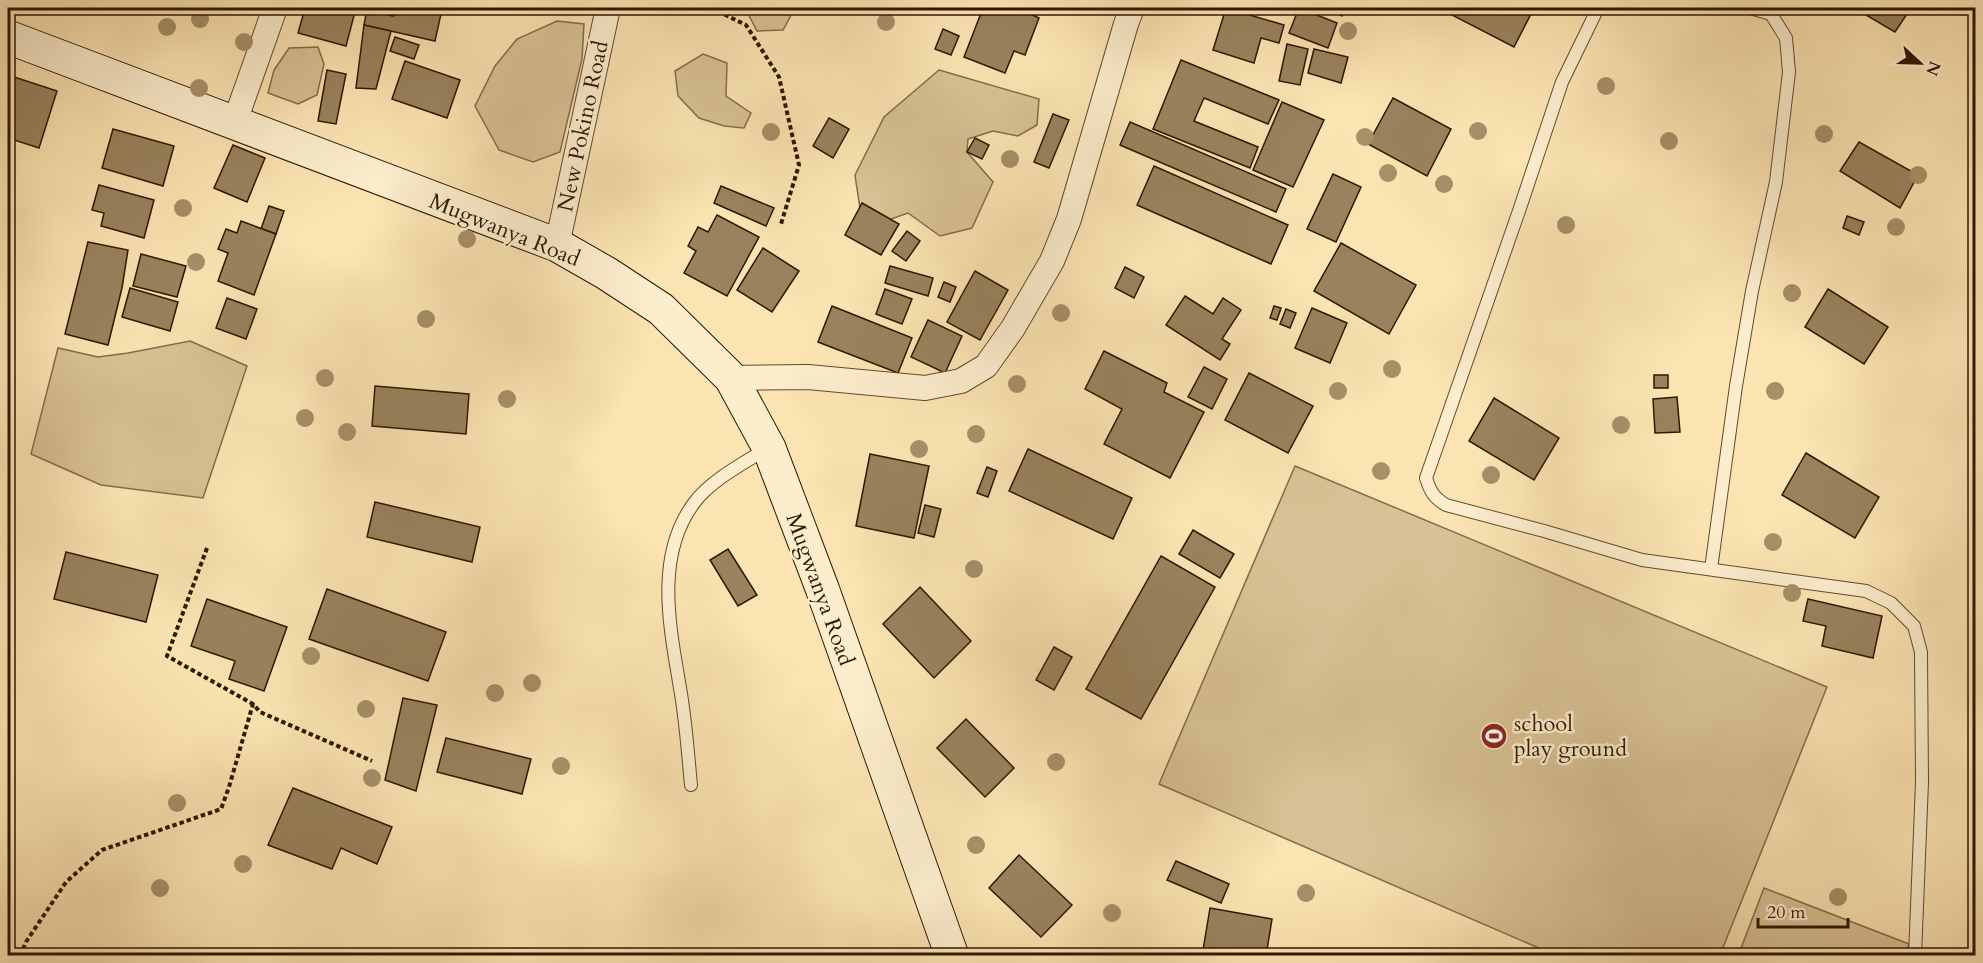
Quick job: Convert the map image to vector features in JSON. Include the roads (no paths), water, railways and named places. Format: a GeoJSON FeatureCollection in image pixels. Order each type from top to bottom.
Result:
{"type":"FeatureCollection","features":[{"type":"Feature","properties":{"kind":"street"},"geometry":{"type":"LineString","coordinates":[[234,124],[275,8]]}},
{"type":"Feature","properties":{"kind":"street","name":"New Pokino Road"},"geometry":{"type":"LineString","coordinates":[[557,245],[608,8]]}},
{"type":"Feature","properties":{"kind":"street"},"geometry":{"type":"LineString","coordinates":[[731,378],[808,377],[925,388],[961,381],[986,366],[1052,261],[1069,219],[1132,8]]}},
{"type":"Feature","properties":{"kind":"street","name":"Mugwanya Road"},"geometry":{"type":"LineString","coordinates":[[8,37],[557,245],[606,273],[661,309],[731,378],[769,448],[822,588],[952,956]]}},
{"type":"Feature","properties":{"kind":"lane"},"geometry":{"type":"LineString","coordinates":[[1598,8],[1562,82],[1521,208],[1426,478],[1430,491],[1437,500],[1446,505],[1642,560],[1866,591],[1891,603],[1914,626],[1921,652],[1922,770],[1915,956]]}},
{"type":"Feature","properties":{"kind":"lane"},"geometry":{"type":"LineString","coordinates":[[1711,569],[1736,386],[1752,291],[1776,182],[1789,72],[1786,38],[1772,14],[1750,8]]}},
{"type":"Feature","properties":{"kind":"lane"},"geometry":{"type":"LineString","coordinates":[[691,785],[682,696],[668,604],[670,563],[679,528],[695,501],[718,480],[769,448]]}},
{"type":"Feature","properties":{"kind":"place","name":"school play ground"},"geometry":{"type":"Point","coordinates":[1494,736]}}]}
